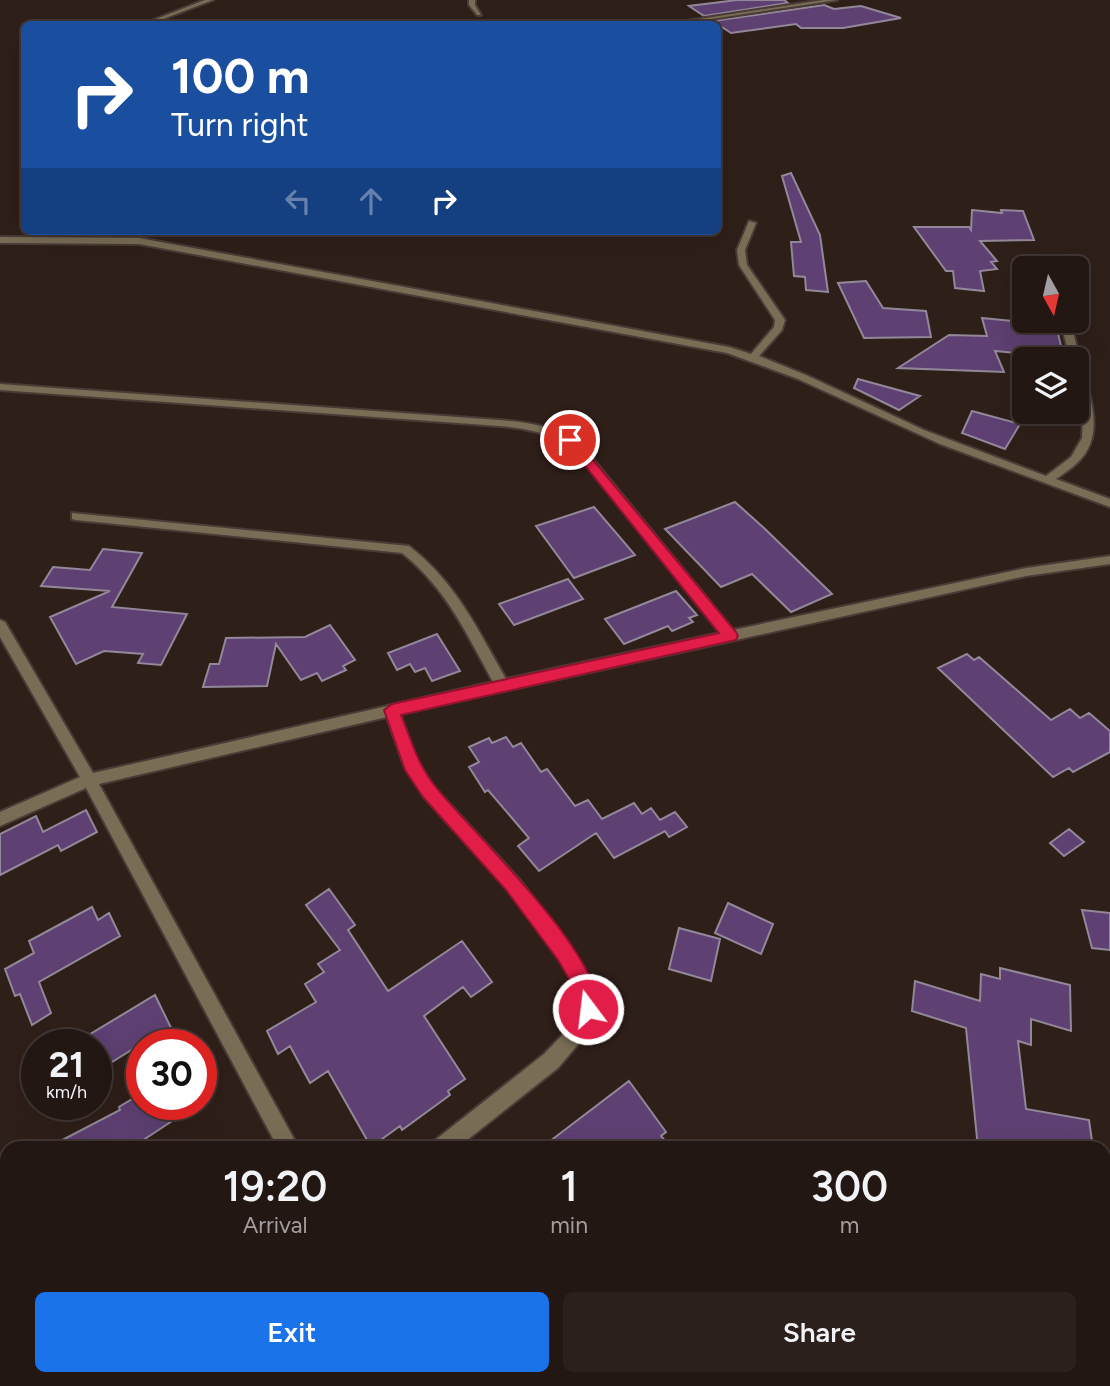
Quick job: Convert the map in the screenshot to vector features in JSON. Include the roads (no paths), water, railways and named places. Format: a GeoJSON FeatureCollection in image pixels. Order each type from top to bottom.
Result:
{"type":"FeatureCollection","features":[{"type":"Feature","properties":{"kind":"street"},"geometry":{"type":"LineString","coordinates":[[154,21],[210,0]]}},
{"type":"Feature","properties":{"kind":"street"},"geometry":{"type":"LineString","coordinates":[[472,0],[472,5],[479,14]]}},
{"type":"Feature","properties":{"kind":"street"},"geometry":{"type":"LineString","coordinates":[[690,21],[834,0]]}},
{"type":"Feature","properties":{"kind":"street"},"geometry":{"type":"LineString","coordinates":[[752,223],[741,250],[743,265],[780,320],[779,328],[753,357]]}},
{"type":"Feature","properties":{"kind":"street"},"geometry":{"type":"LineString","coordinates":[[0,240],[139,241],[729,350],[753,357],[921,432],[1110,503]]}},
{"type":"Feature","properties":{"kind":"street"},"geometry":{"type":"LineString","coordinates":[[0,387],[537,426],[557,432],[570,440],[584,455],[730,636]]}},
{"type":"Feature","properties":{"kind":"street"},"geometry":{"type":"LineString","coordinates":[[1049,479],[1077,457],[1083,446],[1089,418]]}},
{"type":"Feature","properties":{"kind":"street"},"geometry":{"type":"LineString","coordinates":[[76,516],[405,549],[429,568],[450,594],[502,685]]}},
{"type":"Feature","properties":{"kind":"street"},"geometry":{"type":"LineString","coordinates":[[0,819],[89,780],[502,685],[1026,572],[1110,560]]}},
{"type":"Feature","properties":{"kind":"street"},"geometry":{"type":"LineString","coordinates":[[0,625],[89,780],[285,1141]]}},
{"type":"Feature","properties":{"kind":"street"},"geometry":{"type":"LineString","coordinates":[[392,710],[411,765],[429,792],[513,884],[565,953],[587,990],[588,1009],[579,1030],[551,1062],[450,1141]]}}]}
